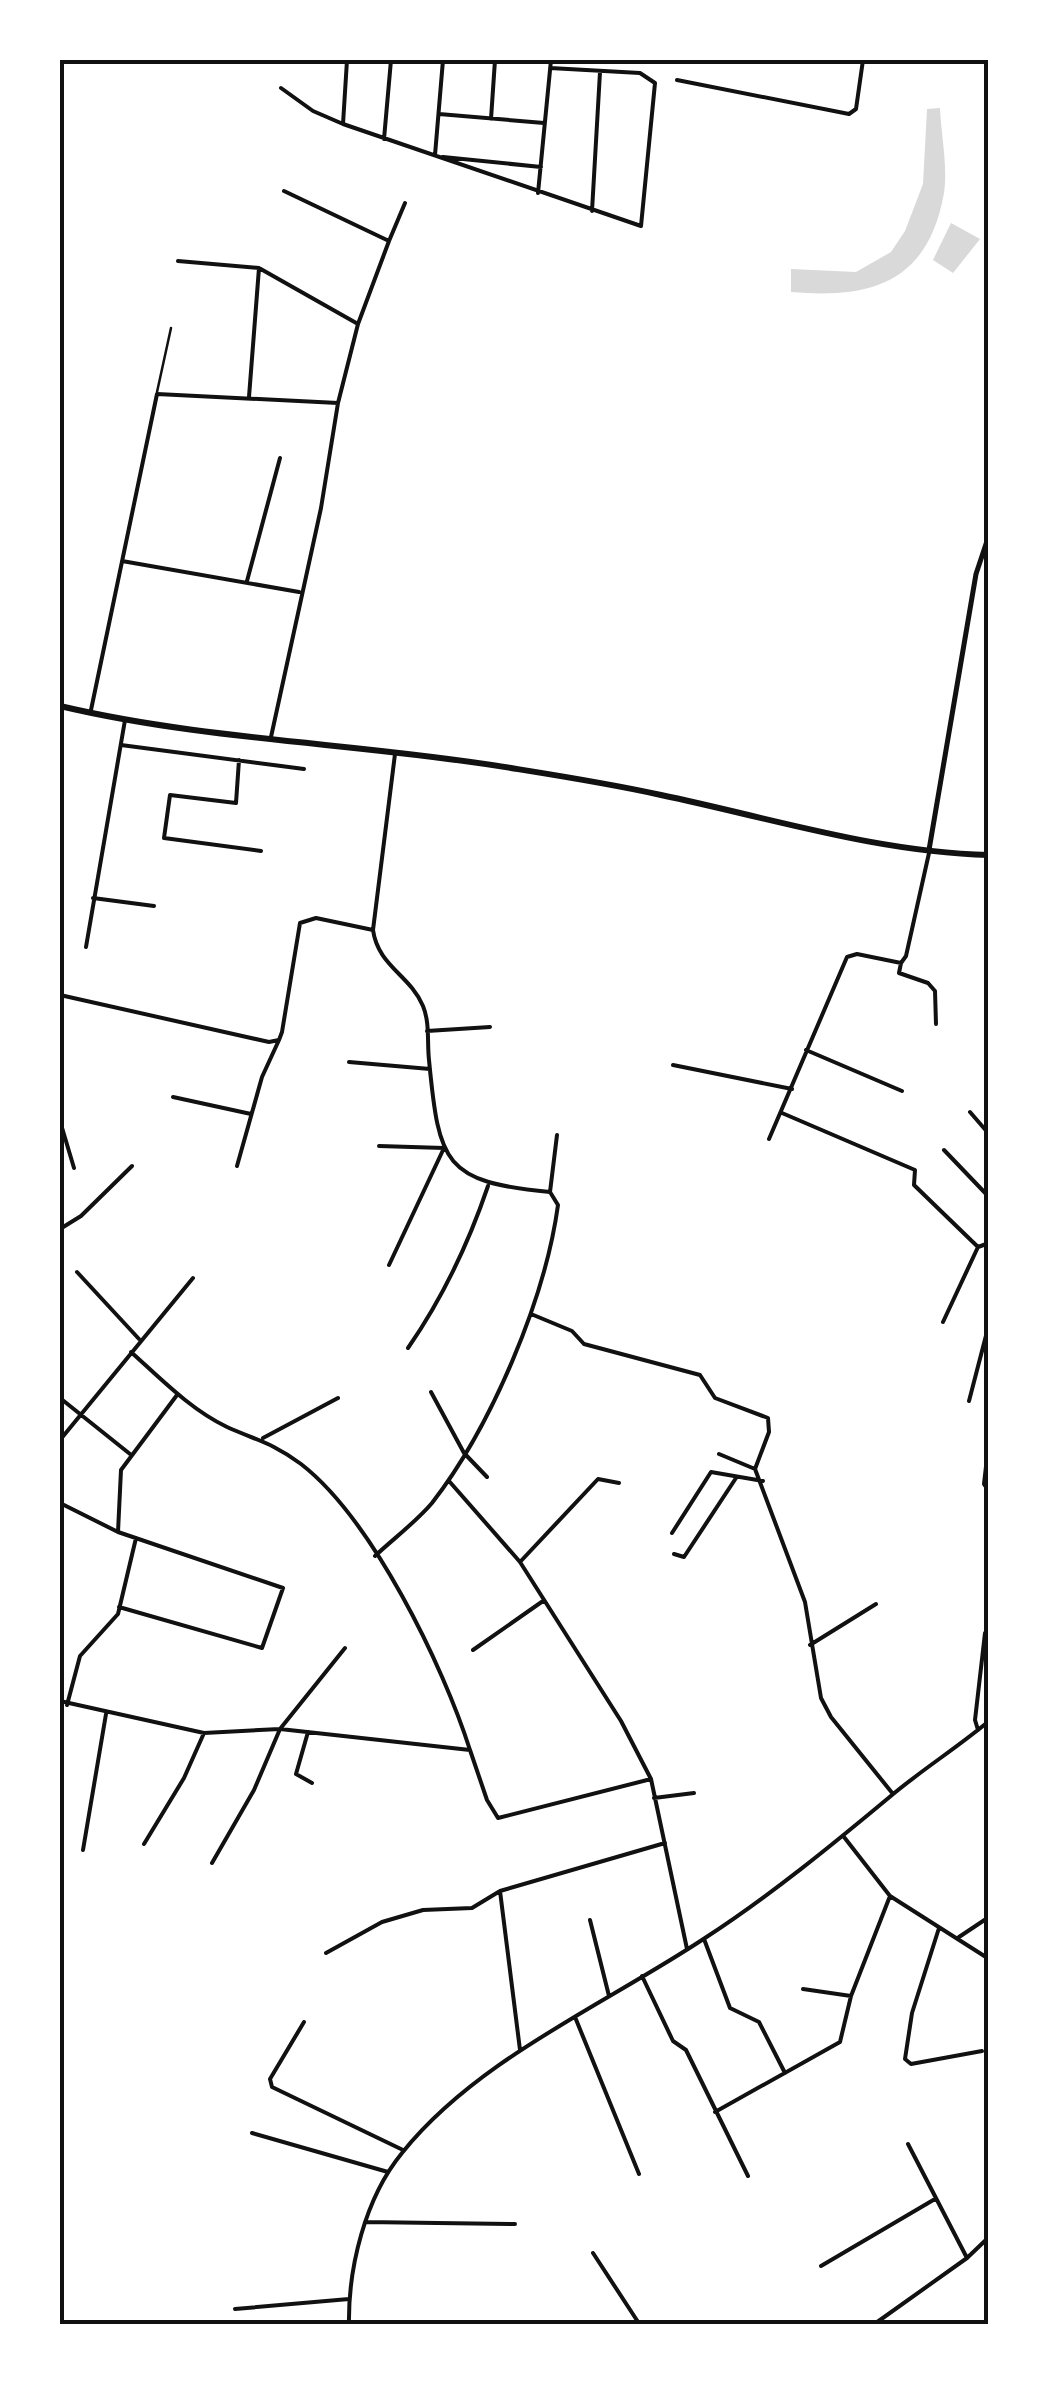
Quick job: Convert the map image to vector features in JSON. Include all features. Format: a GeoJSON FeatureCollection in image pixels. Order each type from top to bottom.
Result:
{"type":"FeatureCollection","features":[{"type":"Feature","properties":{"kind":"main road"},"geometry":{"type":"LineString","coordinates":[[60,706],[125,720],[395,750],[662,795],[804,830],[928,853],[989,855]]}},
{"type":"Feature","properties":{"kind":"street"},"geometry":{"type":"LineString","coordinates":[[343,124],[347,60]]}},
{"type":"Feature","properties":{"kind":"street"},"geometry":{"type":"LineString","coordinates":[[384,139],[391,60]]}},
{"type":"Feature","properties":{"kind":"street"},"geometry":{"type":"LineString","coordinates":[[435,156],[443,60]]}},
{"type":"Feature","properties":{"kind":"street"},"geometry":{"type":"LineString","coordinates":[[491,119],[495,60]]}},
{"type":"Feature","properties":{"kind":"street"},"geometry":{"type":"LineString","coordinates":[[538,193],[551,60]]}},
{"type":"Feature","properties":{"kind":"street"},"geometry":{"type":"LineString","coordinates":[[678,80],[849,114],[856,109],[863,60]]}},
{"type":"Feature","properties":{"kind":"street"},"geometry":{"type":"LineString","coordinates":[[281,88],[313,111],[343,124],[592,211],[638,226],[644,224],[655,83],[640,72],[550,68]]}},
{"type":"Feature","properties":{"kind":"street"},"geometry":{"type":"LineString","coordinates":[[592,211],[600,72]]}},
{"type":"Feature","properties":{"kind":"street"},"geometry":{"type":"LineString","coordinates":[[439,114],[545,123]]}},
{"type":"Feature","properties":{"kind":"street"},"geometry":{"type":"LineString","coordinates":[[435,156],[541,167]]}},
{"type":"Feature","properties":{"kind":"street"},"geometry":{"type":"LineString","coordinates":[[284,190],[389,241]]}},
{"type":"Feature","properties":{"kind":"street"},"geometry":{"type":"LineString","coordinates":[[271,739],[322,508],[338,403],[358,324],[404,203]]}},
{"type":"Feature","properties":{"kind":"street"},"geometry":{"type":"LineString","coordinates":[[178,261],[259,268],[358,324]]}},
{"type":"Feature","properties":{"kind":"street"},"geometry":{"type":"LineString","coordinates":[[249,397],[259,268]]}},
{"type":"Feature","properties":{"kind":"street"},"geometry":{"type":"LineString","coordinates":[[90,713],[157,394],[338,403]]}},
{"type":"Feature","properties":{"kind":"street"},"geometry":{"type":"LineString","coordinates":[[247,581],[280,458]]}},
{"type":"Feature","properties":{"kind":"street"},"geometry":{"type":"LineString","coordinates":[[936,1024],[935,991],[928,983],[899,973],[900,962],[906,956],[928,853],[976,574],[989,534]]}},
{"type":"Feature","properties":{"kind":"street"},"geometry":{"type":"LineString","coordinates":[[122,561],[301,592]]}},
{"type":"Feature","properties":{"kind":"street"},"geometry":{"type":"LineString","coordinates":[[86,947],[125,720]]}},
{"type":"Feature","properties":{"kind":"street"},"geometry":{"type":"LineString","coordinates":[[120,745],[304,768]]}},
{"type":"Feature","properties":{"kind":"street"},"geometry":{"type":"LineString","coordinates":[[395,750],[373,930],[379,954],[421,1002],[444,1148],[457,1168],[488,1186],[550,1192]]}},
{"type":"Feature","properties":{"kind":"street"},"geometry":{"type":"LineString","coordinates":[[239,760],[236,802],[170,795],[164,838],[261,851]]}},
{"type":"Feature","properties":{"kind":"street"},"geometry":{"type":"LineString","coordinates":[[93,898],[154,906]]}},
{"type":"Feature","properties":{"kind":"street"},"geometry":{"type":"LineString","coordinates":[[237,1166],[251,1114],[279,1040],[300,923],[316,918],[373,930]]}},
{"type":"Feature","properties":{"kind":"street"},"geometry":{"type":"LineString","coordinates":[[769,1139],[848,957],[857,954],[900,962]]}},
{"type":"Feature","properties":{"kind":"street"},"geometry":{"type":"LineString","coordinates":[[60,995],[269,1042],[279,1040]]}},
{"type":"Feature","properties":{"kind":"street"},"geometry":{"type":"LineString","coordinates":[[427,1031],[490,1027]]}},
{"type":"Feature","properties":{"kind":"street"},"geometry":{"type":"LineString","coordinates":[[806,1050],[902,1091]]}},
{"type":"Feature","properties":{"kind":"street"},"geometry":{"type":"LineString","coordinates":[[349,1062],[430,1068]]}},
{"type":"Feature","properties":{"kind":"street"},"geometry":{"type":"LineString","coordinates":[[673,1065],[792,1088]]}},
{"type":"Feature","properties":{"kind":"street"},"geometry":{"type":"LineString","coordinates":[[173,1096],[251,1114]]}},
{"type":"Feature","properties":{"kind":"street"},"geometry":{"type":"LineString","coordinates":[[970,1112],[989,1134]]}},
{"type":"Feature","properties":{"kind":"street"},"geometry":{"type":"LineString","coordinates":[[782,1113],[914,1170],[914,1185],[978,1248]]}},
{"type":"Feature","properties":{"kind":"street"},"geometry":{"type":"LineString","coordinates":[[60,1120],[74,1168]]}},
{"type":"Feature","properties":{"kind":"street"},"geometry":{"type":"LineString","coordinates":[[375,1556],[430,1506],[449,1481],[531,1314],[552,1244],[558,1205],[550,1192],[557,1135]]}},
{"type":"Feature","properties":{"kind":"street"},"geometry":{"type":"LineString","coordinates":[[379,1146],[444,1148]]}},
{"type":"Feature","properties":{"kind":"street"},"geometry":{"type":"LineString","coordinates":[[389,1265],[444,1148]]}},
{"type":"Feature","properties":{"kind":"street"},"geometry":{"type":"LineString","coordinates":[[944,1150],[989,1197]]}},
{"type":"Feature","properties":{"kind":"street"},"geometry":{"type":"LineString","coordinates":[[60,1229],[81,1216],[132,1166]]}},
{"type":"Feature","properties":{"kind":"street"},"geometry":{"type":"LineString","coordinates":[[408,1348],[441,1300],[467,1248],[488,1186]]}},
{"type":"Feature","properties":{"kind":"street"},"geometry":{"type":"LineString","coordinates":[[944,1322],[978,1248],[989,1243]]}},
{"type":"Feature","properties":{"kind":"street"},"geometry":{"type":"LineString","coordinates":[[77,1272],[139,1339]]}},
{"type":"Feature","properties":{"kind":"street"},"geometry":{"type":"LineString","coordinates":[[60,1440],[77,1414],[193,1278]]}},
{"type":"Feature","properties":{"kind":"street"},"geometry":{"type":"LineString","coordinates":[[531,1314],[572,1331],[584,1344],[700,1375],[715,1398],[765,1416],[770,1427],[756,1469]]}},
{"type":"Feature","properties":{"kind":"street"},"geometry":{"type":"LineString","coordinates":[[969,1401],[989,1324]]}},
{"type":"Feature","properties":{"kind":"street"},"geometry":{"type":"LineString","coordinates":[[580,1353],[584,1344]]}},
{"type":"Feature","properties":{"kind":"street"},"geometry":{"type":"LineString","coordinates":[[131,1352],[178,1394],[226,1426],[263,1438],[304,1466],[375,1556],[430,1644],[487,1800],[498,1818],[651,1780]]}},
{"type":"Feature","properties":{"kind":"street"},"geometry":{"type":"LineString","coordinates":[[431,1392],[464,1453],[487,1477]]}},
{"type":"Feature","properties":{"kind":"street"},"geometry":{"type":"LineString","coordinates":[[118,1532],[122,1470],[178,1394]]}},
{"type":"Feature","properties":{"kind":"street"},"geometry":{"type":"LineString","coordinates":[[60,1398],[132,1455]]}},
{"type":"Feature","properties":{"kind":"street"},"geometry":{"type":"LineString","coordinates":[[263,1438],[338,1398]]}},
{"type":"Feature","properties":{"kind":"street"},"geometry":{"type":"LineString","coordinates":[[988,1449],[984,1484],[989,1490]]}},
{"type":"Feature","properties":{"kind":"street"},"geometry":{"type":"LineString","coordinates":[[718,1454],[756,1469],[763,1481],[805,1602],[821,1698],[831,1717],[894,1794]]}},
{"type":"Feature","properties":{"kind":"street"},"geometry":{"type":"LineString","coordinates":[[672,1532],[710,1472],[763,1481]]}},
{"type":"Feature","properties":{"kind":"street"},"geometry":{"type":"LineString","coordinates":[[674,1554],[684,1557],[736,1478]]}},
{"type":"Feature","properties":{"kind":"street"},"geometry":{"type":"LineString","coordinates":[[520,1562],[598,1480],[619,1483]]}},
{"type":"Feature","properties":{"kind":"street"},"geometry":{"type":"LineString","coordinates":[[449,1481],[520,1562],[621,1721],[651,1780],[688,1948]]}},
{"type":"Feature","properties":{"kind":"street"},"geometry":{"type":"LineString","coordinates":[[60,1503],[118,1532],[283,1588],[262,1648],[120,1606]]}},
{"type":"Feature","properties":{"kind":"street"},"geometry":{"type":"LineString","coordinates":[[67,1705],[80,1656],[120,1606],[136,1538]]}},
{"type":"Feature","properties":{"kind":"street"},"geometry":{"type":"LineString","coordinates":[[473,1650],[543,1601]]}},
{"type":"Feature","properties":{"kind":"street"},"geometry":{"type":"LineString","coordinates":[[810,1645],[876,1604]]}},
{"type":"Feature","properties":{"kind":"street"},"geometry":{"type":"LineString","coordinates":[[978,1730],[985,1633]]}},
{"type":"Feature","properties":{"kind":"street"},"geometry":{"type":"LineString","coordinates":[[212,1863],[254,1790],[280,1729],[346,1648]]}},
{"type":"Feature","properties":{"kind":"street"},"geometry":{"type":"LineString","coordinates":[[60,1702],[204,1733],[280,1729],[470,1750]]}},
{"type":"Feature","properties":{"kind":"street"},"geometry":{"type":"LineString","coordinates":[[83,1850],[106,1714]]}},
{"type":"Feature","properties":{"kind":"street"},"geometry":{"type":"LineString","coordinates":[[349,2325],[349,2299],[366,2222],[388,2172],[434,2120],[520,2052],[704,1939],[844,1837],[989,1721]]}},
{"type":"Feature","properties":{"kind":"street"},"geometry":{"type":"LineString","coordinates":[[308,1732],[296,1774],[312,1783]]}},
{"type":"Feature","properties":{"kind":"street"},"geometry":{"type":"LineString","coordinates":[[144,1844],[184,1778],[204,1733]]}},
{"type":"Feature","properties":{"kind":"street"},"geometry":{"type":"LineString","coordinates":[[654,1798],[694,1793]]}},
{"type":"Feature","properties":{"kind":"street"},"geometry":{"type":"LineString","coordinates":[[844,1837],[890,1896],[989,1960]]}},
{"type":"Feature","properties":{"kind":"street"},"geometry":{"type":"LineString","coordinates":[[326,1952],[382,1922],[423,1910],[472,1908],[500,1891],[665,1843]]}},
{"type":"Feature","properties":{"kind":"street"},"geometry":{"type":"LineString","coordinates":[[500,1891],[520,2052]]}},
{"type":"Feature","properties":{"kind":"street"},"geometry":{"type":"LineString","coordinates":[[715,2112],[840,2042],[851,1996],[890,1896]]}},
{"type":"Feature","properties":{"kind":"street"},"geometry":{"type":"LineString","coordinates":[[960,1938],[989,1917]]}},
{"type":"Feature","properties":{"kind":"street"},"geometry":{"type":"LineString","coordinates":[[590,1920],[609,1996]]}},
{"type":"Feature","properties":{"kind":"street"},"geometry":{"type":"LineString","coordinates":[[938,1928],[904,2056],[909,2064],[982,2052]]}},
{"type":"Feature","properties":{"kind":"street"},"geometry":{"type":"LineString","coordinates":[[704,1939],[730,2008],[758,2020],[785,2073]]}},
{"type":"Feature","properties":{"kind":"street"},"geometry":{"type":"LineString","coordinates":[[642,1976],[673,2042],[686,2050],[748,2176]]}},
{"type":"Feature","properties":{"kind":"street"},"geometry":{"type":"LineString","coordinates":[[803,1989],[851,1996]]}},
{"type":"Feature","properties":{"kind":"street"},"geometry":{"type":"LineString","coordinates":[[576,2017],[639,2174]]}},
{"type":"Feature","properties":{"kind":"street"},"geometry":{"type":"LineString","coordinates":[[304,2022],[270,2079],[272,2087],[404,2151]]}},
{"type":"Feature","properties":{"kind":"street"},"geometry":{"type":"LineString","coordinates":[[252,2133],[388,2172]]}},
{"type":"Feature","properties":{"kind":"street"},"geometry":{"type":"LineString","coordinates":[[908,2144],[967,2258]]}},
{"type":"Feature","properties":{"kind":"street"},"geometry":{"type":"LineString","coordinates":[[822,2266],[935,2199]]}},
{"type":"Feature","properties":{"kind":"street"},"geometry":{"type":"LineString","coordinates":[[366,2222],[515,2224]]}},
{"type":"Feature","properties":{"kind":"street"},"geometry":{"type":"LineString","coordinates":[[873,2325],[967,2258],[989,2237]]}},
{"type":"Feature","properties":{"kind":"street"},"geometry":{"type":"LineString","coordinates":[[593,2253],[640,2325]]}},
{"type":"Feature","properties":{"kind":"street"},"geometry":{"type":"LineString","coordinates":[[235,2309],[349,2299]]}},
{"type":"Feature","properties":{"kind":"lane"},"geometry":{"type":"LineString","coordinates":[[157,394],[172,328]]}},
{"type":"Feature","properties":{"kind":"shaded area"},"geometry":{"type":"Polygon","coordinates":[[[940,108],[944,193],[925,247],[910,266],[870,287],[846,292],[791,292],[791,269],[856,272],[891,252],[905,231],[923,184],[927,109],[940,108]]]}},
{"type":"Feature","properties":{"kind":"shaded area"},"geometry":{"type":"Polygon","coordinates":[[[951,223],[980,239],[953,273],[933,260],[951,223]]]}}]}
